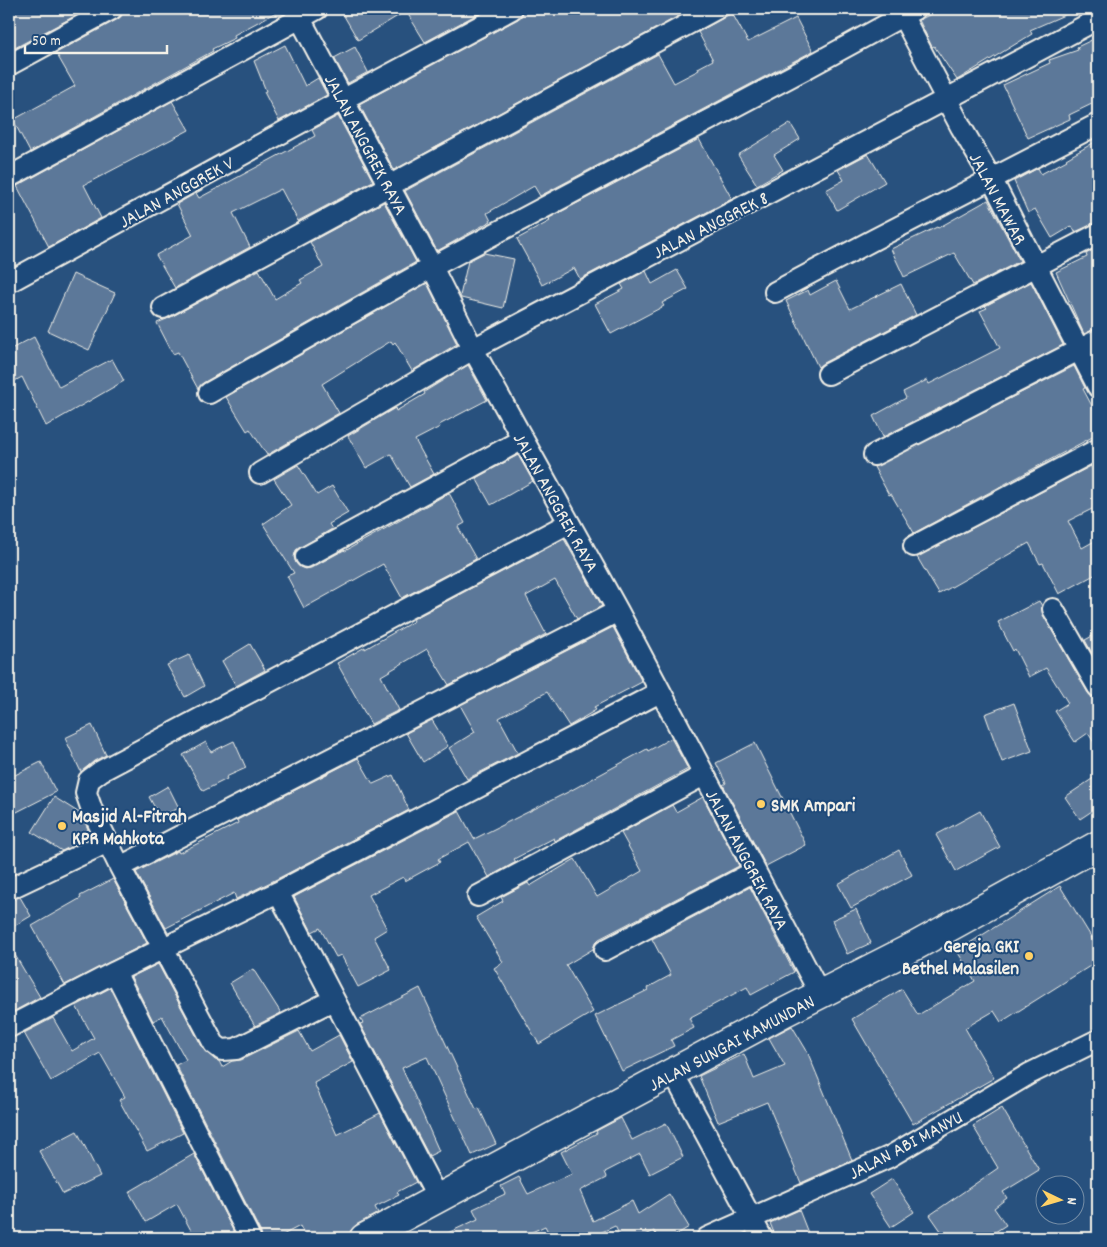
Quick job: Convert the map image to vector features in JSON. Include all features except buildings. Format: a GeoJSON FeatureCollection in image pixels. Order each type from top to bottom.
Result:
{"type":"FeatureCollection","features":[{"type":"Feature","properties":{"kind":"main road","name":"JALAN SUNGAI KAMUNDAN"},"geometry":{"type":"LineString","coordinates":[[364,1238],[732,1040],[917,945],[1098,845]]}},
{"type":"Feature","properties":{"kind":"street"},"geometry":{"type":"LineString","coordinates":[[9,65],[112,9]]}},
{"type":"Feature","properties":{"kind":"street","name":"JALAN ANGGREK V"},"geometry":{"type":"LineString","coordinates":[[9,282],[512,9]]}},
{"type":"Feature","properties":{"kind":"street"},"geometry":{"type":"LineString","coordinates":[[163,308],[716,9]]}},
{"type":"Feature","properties":{"kind":"street"},"geometry":{"type":"LineString","coordinates":[[209,393],[432,267],[806,69],[906,11]]}},
{"type":"Feature","properties":{"kind":"street","name":"JALAN MAWAR"},"geometry":{"type":"LineString","coordinates":[[906,11],[946,99],[992,180],[1035,268],[1098,387]]}},
{"type":"Feature","properties":{"kind":"street"},"geometry":{"type":"LineString","coordinates":[[9,177],[304,12]]}},
{"type":"Feature","properties":{"kind":"street","name":"JALAN ANGGREK RAYA"},"geometry":{"type":"LineString","coordinates":[[304,12],[344,99],[432,267],[472,349],[618,612],[820,994]]}},
{"type":"Feature","properties":{"kind":"street","name":"JALAN ANGGREK 8"},"geometry":{"type":"LineString","coordinates":[[260,473],[472,349],[1098,19]]}},
{"type":"Feature","properties":{"kind":"street"},"geometry":{"type":"LineString","coordinates":[[775,292],[1098,124]]}},
{"type":"Feature","properties":{"kind":"street"},"geometry":{"type":"LineString","coordinates":[[828,374],[1098,234]]}},
{"type":"Feature","properties":{"kind":"street"},"geometry":{"type":"LineString","coordinates":[[874,455],[1098,340]]}},
{"type":"Feature","properties":{"kind":"street"},"geometry":{"type":"LineString","coordinates":[[306,557],[523,439]]}},
{"type":"Feature","properties":{"kind":"street"},"geometry":{"type":"LineString","coordinates":[[914,546],[1098,449]]}},
{"type":"Feature","properties":{"kind":"street"},"geometry":{"type":"LineString","coordinates":[[333,1000],[236,1049],[222,1050],[214,1044],[120,867],[92,810],[86,793],[89,780],[100,771],[569,523]]}},
{"type":"Feature","properties":{"kind":"street"},"geometry":{"type":"LineString","coordinates":[[1053,609],[1098,687]]}},
{"type":"Feature","properties":{"kind":"street"},"geometry":{"type":"LineString","coordinates":[[120,867],[618,612]]}},
{"type":"Feature","properties":{"kind":"street"},"geometry":{"type":"LineString","coordinates":[[9,1027],[115,972],[278,892],[660,692]]}},
{"type":"Feature","properties":{"kind":"street"},"geometry":{"type":"LineString","coordinates":[[478,896],[704,775]]}},
{"type":"Feature","properties":{"kind":"street"},"geometry":{"type":"LineString","coordinates":[[9,889],[108,842]]}},
{"type":"Feature","properties":{"kind":"street"},"geometry":{"type":"LineString","coordinates":[[605,950],[755,871]]}},
{"type":"Feature","properties":{"kind":"street"},"geometry":{"type":"LineString","coordinates":[[278,892],[438,1199]]}},
{"type":"Feature","properties":{"kind":"street"},"geometry":{"type":"LineString","coordinates":[[115,972],[250,1238]]}},
{"type":"Feature","properties":{"kind":"street","name":"JALAN ABI MANYU"},"geometry":{"type":"LineString","coordinates":[[707,1238],[889,1157],[1029,1074],[1098,1040]]}},
{"type":"Feature","properties":{"kind":"street"},"geometry":{"type":"LineString","coordinates":[[673,1073],[762,1238]]}},
{"type":"Feature","properties":{"kind":"place","name":"SMK Ampari"},"geometry":{"type":"Point","coordinates":[761,804]}},
{"type":"Feature","properties":{"kind":"place","name":"Masjid Al-Fitrah KPR Mahkota"},"geometry":{"type":"Point","coordinates":[62,826]}},
{"type":"Feature","properties":{"kind":"place","name":"Gereja GKI Bethel Malasilen"},"geometry":{"type":"Point","coordinates":[1029,956]}}]}
